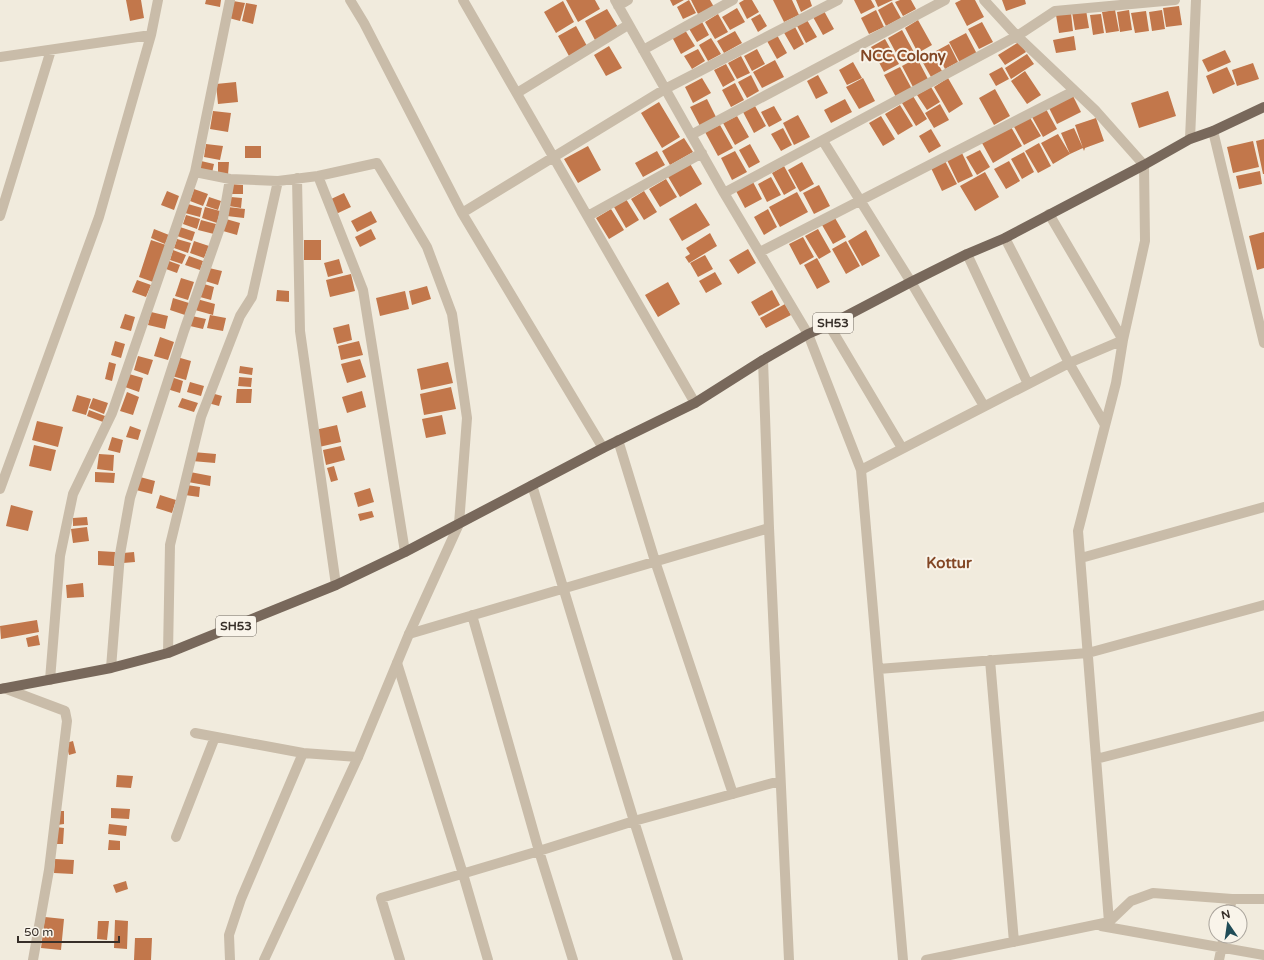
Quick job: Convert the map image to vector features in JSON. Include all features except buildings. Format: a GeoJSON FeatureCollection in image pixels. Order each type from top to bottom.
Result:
{"type":"FeatureCollection","features":[{"type":"Feature","properties":{"kind":"main road","name":"SH53"},"geometry":{"type":"LineString","coordinates":[[2,689],[111,668],[168,653],[336,585],[405,552],[618,440],[695,403],[762,360],[808,334],[829,325],[968,254],[1006,238],[1190,139],[1213,131],[1264,107]]}},
{"type":"Feature","properties":{"kind":"street"},"geometry":{"type":"LineString","coordinates":[[0,490],[98,217],[151,34],[158,0]]}},
{"type":"Feature","properties":{"kind":"street"},"geometry":{"type":"LineString","coordinates":[[50,680],[60,556],[73,494],[112,413],[195,172],[230,0]]}},
{"type":"Feature","properties":{"kind":"street"},"geometry":{"type":"LineString","coordinates":[[350,0],[364,23],[462,213],[603,448]]}},
{"type":"Feature","properties":{"kind":"street"},"geometry":{"type":"LineString","coordinates":[[463,0],[695,403]]}},
{"type":"Feature","properties":{"kind":"street"},"geometry":{"type":"LineString","coordinates":[[628,0],[616,3],[724,193],[808,334],[861,470],[903,960]]}},
{"type":"Feature","properties":{"kind":"street"},"geometry":{"type":"LineString","coordinates":[[643,50],[733,0]]}},
{"type":"Feature","properties":{"kind":"street"},"geometry":{"type":"LineString","coordinates":[[462,213],[665,89],[838,0]]}},
{"type":"Feature","properties":{"kind":"street"},"geometry":{"type":"LineString","coordinates":[[691,135],[945,0]]}},
{"type":"Feature","properties":{"kind":"street"},"geometry":{"type":"LineString","coordinates":[[984,0],[1017,36],[1096,111],[1144,165],[1146,241],[1123,340],[1116,383],[1078,530],[1110,922]]}},
{"type":"Feature","properties":{"kind":"street"},"geometry":{"type":"LineString","coordinates":[[724,193],[1017,36],[1055,11],[1175,0]]}},
{"type":"Feature","properties":{"kind":"street"},"geometry":{"type":"LineString","coordinates":[[1190,139],[1196,0]]}},
{"type":"Feature","properties":{"kind":"street"},"geometry":{"type":"LineString","coordinates":[[517,93],[628,26]]}},
{"type":"Feature","properties":{"kind":"street"},"geometry":{"type":"LineString","coordinates":[[0,57],[151,34]]}},
{"type":"Feature","properties":{"kind":"street"},"geometry":{"type":"LineString","coordinates":[[0,216],[51,50]]}},
{"type":"Feature","properties":{"kind":"street"},"geometry":{"type":"LineString","coordinates":[[760,252],[1074,91]]}},
{"type":"Feature","properties":{"kind":"street"},"geometry":{"type":"LineString","coordinates":[[1213,131],[1264,343]]}},
{"type":"Feature","properties":{"kind":"street"},"geometry":{"type":"LineString","coordinates":[[823,141],[911,282],[984,406]]}},
{"type":"Feature","properties":{"kind":"street"},"geometry":{"type":"LineString","coordinates":[[588,216],[702,153]]}},
{"type":"Feature","properties":{"kind":"street"},"geometry":{"type":"LineString","coordinates":[[195,172],[230,179],[278,181],[318,176],[377,162],[427,247],[452,314],[467,418],[458,524],[409,634],[358,757],[264,960]]}},
{"type":"Feature","properties":{"kind":"street"},"geometry":{"type":"LineString","coordinates":[[318,176],[363,290],[405,552]]}},
{"type":"Feature","properties":{"kind":"street"},"geometry":{"type":"LineString","coordinates":[[297,178],[300,331],[336,585]]}},
{"type":"Feature","properties":{"kind":"street"},"geometry":{"type":"LineString","coordinates":[[111,668],[120,554],[130,498],[184,331],[223,219],[230,179]]}},
{"type":"Feature","properties":{"kind":"street"},"geometry":{"type":"LineString","coordinates":[[168,653],[170,545],[201,417],[240,316],[252,298],[278,181]]}},
{"type":"Feature","properties":{"kind":"street"},"geometry":{"type":"LineString","coordinates":[[1050,214],[1123,340]]}},
{"type":"Feature","properties":{"kind":"street"},"geometry":{"type":"LineString","coordinates":[[1006,238],[1069,364],[1105,425]]}},
{"type":"Feature","properties":{"kind":"street"},"geometry":{"type":"LineString","coordinates":[[968,254],[1028,384]]}},
{"type":"Feature","properties":{"kind":"street"},"geometry":{"type":"LineString","coordinates":[[829,325],[902,448]]}},
{"type":"Feature","properties":{"kind":"street"},"geometry":{"type":"LineString","coordinates":[[861,470],[1028,384],[1123,340]]}},
{"type":"Feature","properties":{"kind":"street"},"geometry":{"type":"LineString","coordinates":[[762,360],[789,960]]}},
{"type":"Feature","properties":{"kind":"street"},"geometry":{"type":"LineString","coordinates":[[618,440],[655,561],[733,794]]}},
{"type":"Feature","properties":{"kind":"street"},"geometry":{"type":"LineString","coordinates":[[532,485],[678,960]]}},
{"type":"Feature","properties":{"kind":"street"},"geometry":{"type":"LineString","coordinates":[[1081,558],[1264,507]]}},
{"type":"Feature","properties":{"kind":"street"},"geometry":{"type":"LineString","coordinates":[[409,634],[769,528]]}},
{"type":"Feature","properties":{"kind":"street"},"geometry":{"type":"LineString","coordinates":[[878,669],[1088,653],[1264,605]]}},
{"type":"Feature","properties":{"kind":"street"},"geometry":{"type":"LineString","coordinates":[[472,615],[539,851],[574,960]]}},
{"type":"Feature","properties":{"kind":"street"},"geometry":{"type":"LineString","coordinates":[[990,660],[1014,942]]}},
{"type":"Feature","properties":{"kind":"street"},"geometry":{"type":"LineString","coordinates":[[397,663],[463,874],[488,960]]}},
{"type":"Feature","properties":{"kind":"street"},"geometry":{"type":"LineString","coordinates":[[2,689],[65,711],[67,721],[49,870],[33,960]]}},
{"type":"Feature","properties":{"kind":"street"},"geometry":{"type":"LineString","coordinates":[[1096,759],[1264,716]]}},
{"type":"Feature","properties":{"kind":"street"},"geometry":{"type":"LineString","coordinates":[[195,733],[303,753],[358,757]]}},
{"type":"Feature","properties":{"kind":"street"},"geometry":{"type":"LineString","coordinates":[[176,836],[215,737]]}},
{"type":"Feature","properties":{"kind":"street"},"geometry":{"type":"LineString","coordinates":[[230,960],[229,935],[241,899],[303,753]]}},
{"type":"Feature","properties":{"kind":"street"},"geometry":{"type":"LineString","coordinates":[[400,960],[381,898],[539,851],[634,820],[780,781]]}},
{"type":"Feature","properties":{"kind":"street"},"geometry":{"type":"LineString","coordinates":[[926,960],[1110,922],[1131,901],[1153,893],[1232,899],[1264,899]]}},
{"type":"Feature","properties":{"kind":"street"},"geometry":{"type":"LineString","coordinates":[[1231,904],[1232,899]]}},
{"type":"Feature","properties":{"kind":"street"},"geometry":{"type":"LineString","coordinates":[[1095,924],[1264,955]]}},
{"type":"Feature","properties":{"kind":"street"},"geometry":{"type":"LineString","coordinates":[[1219,960],[1223,944]]}},
{"type":"Feature","properties":{"kind":"district","name":"NCC Colony"},"geometry":{"type":"Point","coordinates":[903,56]}},
{"type":"Feature","properties":{"kind":"district","name":"Kottur"},"geometry":{"type":"Point","coordinates":[949,563]}}]}
